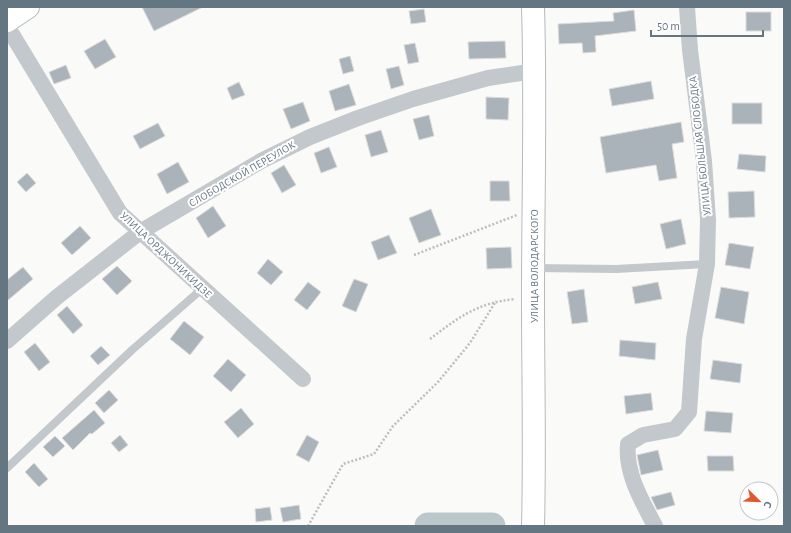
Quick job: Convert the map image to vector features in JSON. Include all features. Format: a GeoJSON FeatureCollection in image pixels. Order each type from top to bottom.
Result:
{"type":"FeatureCollection","features":[{"type":"Feature","properties":{"kind":"main road"},"geometry":{"type":"LineString","coordinates":[[7,21],[28,7]]}},
{"type":"Feature","properties":{"kind":"main road","name":"УЛИЦА ВОЛОДАРСКОГО"},"geometry":{"type":"LineString","coordinates":[[533,7],[535,71],[533,268],[535,452],[533,526]]}},
{"type":"Feature","properties":{"kind":"street","name":"УЛИЦА БОЛЬШАЯ СЛОБОДКА"},"geometry":{"type":"LineString","coordinates":[[655,526],[635,486],[626,456],[628,444],[643,435],[675,429],[688,412],[694,338],[707,264],[708,220],[704,160],[690,50],[687,7]]}},
{"type":"Feature","properties":{"kind":"street","name":"УЛИЦА ОРДЖОНИКИДЗЕ"},"geometry":{"type":"LineString","coordinates":[[7,26],[120,213],[303,379]]}},
{"type":"Feature","properties":{"kind":"street","name":"СЛОБОДСКОЙ ПЕРЕУЛОК"},"geometry":{"type":"LineString","coordinates":[[7,341],[57,297],[140,232],[261,161],[310,137],[358,118],[488,78],[535,71]]}},
{"type":"Feature","properties":{"kind":"lane"},"geometry":{"type":"LineString","coordinates":[[533,268],[616,269],[707,264]]}},
{"type":"Feature","properties":{"kind":"lane"},"geometry":{"type":"LineString","coordinates":[[7,468],[132,350],[203,288]]}},
{"type":"Feature","properties":{"kind":"path"},"geometry":{"type":"LineString","coordinates":[[414,255],[534,208]]}},
{"type":"Feature","properties":{"kind":"path"},"geometry":{"type":"LineString","coordinates":[[430,339],[460,316],[496,301],[533,297]]}},
{"type":"Feature","properties":{"kind":"path"},"geometry":{"type":"LineString","coordinates":[[308,526],[343,464],[374,454],[393,426],[438,382],[470,343],[496,301]]}},
{"type":"Feature","properties":{"kind":"building"},"geometry":{"type":"Polygon","coordinates":[[[142,7],[203,7],[154,31],[142,7]]]}},
{"type":"Feature","properties":{"kind":"building"},"geometry":{"type":"Polygon","coordinates":[[[424,9],[426,22],[411,24],[409,11],[424,9]]]}},
{"type":"Feature","properties":{"kind":"building"},"geometry":{"type":"Polygon","coordinates":[[[634,10],[636,31],[595,36],[596,52],[583,53],[582,43],[559,44],[558,24],[614,21],[613,13],[634,10]]]}},
{"type":"Feature","properties":{"kind":"building"},"geometry":{"type":"Polygon","coordinates":[[[746,12],[771,12],[771,31],[746,31],[746,12]]]}},
{"type":"Feature","properties":{"kind":"building"},"geometry":{"type":"Polygon","coordinates":[[[105,39],[116,57],[95,69],[84,51],[105,39]]]}},
{"type":"Feature","properties":{"kind":"building"},"geometry":{"type":"Polygon","coordinates":[[[505,41],[506,58],[469,59],[468,42],[505,41]]]}},
{"type":"Feature","properties":{"kind":"building"},"geometry":{"type":"Polygon","coordinates":[[[415,43],[419,62],[408,64],[404,45],[415,43]]]}},
{"type":"Feature","properties":{"kind":"building"},"geometry":{"type":"Polygon","coordinates":[[[350,56],[354,71],[343,74],[339,59],[350,56]]]}},
{"type":"Feature","properties":{"kind":"building"},"geometry":{"type":"Polygon","coordinates":[[[66,65],[71,78],[54,84],[49,72],[66,65]]]}},
{"type":"Feature","properties":{"kind":"building"},"geometry":{"type":"Polygon","coordinates":[[[399,66],[404,85],[391,89],[386,69],[399,66]]]}},
{"type":"Feature","properties":{"kind":"building"},"geometry":{"type":"Polygon","coordinates":[[[651,81],[654,99],[612,106],[609,89],[651,81]]]}},
{"type":"Feature","properties":{"kind":"building"},"geometry":{"type":"Polygon","coordinates":[[[239,82],[245,95],[232,100],[227,88],[239,82]]]}},
{"type":"Feature","properties":{"kind":"building"},"geometry":{"type":"Polygon","coordinates":[[[349,84],[356,105],[335,111],[329,91],[349,84]]]}},
{"type":"Feature","properties":{"kind":"building"},"geometry":{"type":"Polygon","coordinates":[[[486,97],[509,98],[508,120],[486,119],[486,97]]]}},
{"type":"Feature","properties":{"kind":"building"},"geometry":{"type":"Polygon","coordinates":[[[303,102],[310,121],[291,129],[283,109],[303,102]]]}},
{"type":"Feature","properties":{"kind":"building"},"geometry":{"type":"Polygon","coordinates":[[[732,103],[762,103],[762,124],[732,124],[732,103]]]}},
{"type":"Feature","properties":{"kind":"building"},"geometry":{"type":"Polygon","coordinates":[[[429,115],[434,136],[419,140],[413,119],[429,115]]]}},
{"type":"Feature","properties":{"kind":"building"},"geometry":{"type":"Polygon","coordinates":[[[681,122],[684,142],[672,144],[677,178],[659,181],[656,165],[606,173],[600,137],[681,122]]]}},
{"type":"Feature","properties":{"kind":"building"},"geometry":{"type":"Polygon","coordinates":[[[158,123],[165,136],[140,149],[133,136],[158,123]]]}},
{"type":"Feature","properties":{"kind":"building"},"geometry":{"type":"Polygon","coordinates":[[[381,130],[388,152],[371,157],[365,135],[381,130]]]}},
{"type":"Feature","properties":{"kind":"building"},"geometry":{"type":"Polygon","coordinates":[[[329,147],[337,167],[321,173],[314,153],[329,147]]]}},
{"type":"Feature","properties":{"kind":"building"},"geometry":{"type":"Polygon","coordinates":[[[739,154],[766,156],[765,172],[737,169],[739,154]]]}},
{"type":"Feature","properties":{"kind":"building"},"geometry":{"type":"Polygon","coordinates":[[[178,162],[189,182],[167,194],[157,174],[178,162]]]}},
{"type":"Feature","properties":{"kind":"building"},"geometry":{"type":"Polygon","coordinates":[[[284,165],[296,185],[282,193],[271,173],[284,165]]]}},
{"type":"Feature","properties":{"kind":"building"},"geometry":{"type":"Polygon","coordinates":[[[27,173],[36,183],[26,192],[17,182],[27,173]]]}},
{"type":"Feature","properties":{"kind":"building"},"geometry":{"type":"Polygon","coordinates":[[[490,181],[509,181],[510,201],[490,201],[490,181]]]}},
{"type":"Feature","properties":{"kind":"building"},"geometry":{"type":"Polygon","coordinates":[[[754,191],[755,217],[729,218],[728,192],[754,191]]]}},
{"type":"Feature","properties":{"kind":"building"},"geometry":{"type":"Polygon","coordinates":[[[213,206],[226,226],[208,238],[196,218],[213,206]]]}},
{"type":"Feature","properties":{"kind":"building"},"geometry":{"type":"Polygon","coordinates":[[[431,209],[441,235],[419,243],[409,218],[431,209]]]}},
{"type":"Feature","properties":{"kind":"building"},"geometry":{"type":"Polygon","coordinates":[[[681,219],[686,244],[666,249],[660,224],[681,219]]]}},
{"type":"Feature","properties":{"kind":"building"},"geometry":{"type":"Polygon","coordinates":[[[80,226],[91,238],[72,255],[61,243],[80,226]]]}},
{"type":"Feature","properties":{"kind":"building"},"geometry":{"type":"Polygon","coordinates":[[[389,235],[397,253],[378,260],[371,242],[389,235]]]}},
{"type":"Feature","properties":{"kind":"building"},"geometry":{"type":"Polygon","coordinates":[[[729,243],[754,247],[750,269],[725,265],[729,243]]]}},
{"type":"Feature","properties":{"kind":"building"},"geometry":{"type":"Polygon","coordinates":[[[511,247],[512,268],[487,269],[486,248],[511,247]]]}},
{"type":"Feature","properties":{"kind":"building"},"geometry":{"type":"Polygon","coordinates":[[[268,259],[283,272],[271,285],[257,273],[268,259]]]}},
{"type":"Feature","properties":{"kind":"building"},"geometry":{"type":"Polygon","coordinates":[[[117,266],[132,281],[117,295],[102,279],[117,266]]]}},
{"type":"Feature","properties":{"kind":"building"},"geometry":{"type":"Polygon","coordinates":[[[23,267],[33,279],[7,301],[7,280],[23,267]]]}},
{"type":"Feature","properties":{"kind":"building"},"geometry":{"type":"Polygon","coordinates":[[[354,279],[368,284],[356,312],[342,306],[354,279]]]}},
{"type":"Feature","properties":{"kind":"building"},"geometry":{"type":"Polygon","coordinates":[[[308,282],[321,292],[307,310],[294,300],[308,282]]]}},
{"type":"Feature","properties":{"kind":"building"},"geometry":{"type":"Polygon","coordinates":[[[658,282],[662,299],[635,304],[632,287],[658,282]]]}},
{"type":"Feature","properties":{"kind":"building"},"geometry":{"type":"Polygon","coordinates":[[[721,287],[749,292],[744,324],[715,318],[721,287]]]}},
{"type":"Feature","properties":{"kind":"building"},"geometry":{"type":"Polygon","coordinates":[[[584,289],[588,322],[572,324],[567,292],[584,289]]]}},
{"type":"Feature","properties":{"kind":"building"},"geometry":{"type":"Polygon","coordinates":[[[67,306],[83,325],[73,334],[57,315],[67,306]]]}},
{"type":"Feature","properties":{"kind":"building"},"geometry":{"type":"Polygon","coordinates":[[[184,321],[204,337],[190,355],[170,339],[184,321]]]}},
{"type":"Feature","properties":{"kind":"building"},"geometry":{"type":"Polygon","coordinates":[[[620,340],[656,343],[655,360],[619,356],[620,340]]]}},
{"type":"Feature","properties":{"kind":"building"},"geometry":{"type":"Polygon","coordinates":[[[35,343],[50,362],[39,371],[24,352],[35,343]]]}},
{"type":"Feature","properties":{"kind":"building"},"geometry":{"type":"Polygon","coordinates":[[[101,346],[110,355],[98,365],[90,356],[101,346]]]}},
{"type":"Feature","properties":{"kind":"building"},"geometry":{"type":"Polygon","coordinates":[[[228,359],[246,375],[231,392],[213,376],[228,359]]]}},
{"type":"Feature","properties":{"kind":"building"},"geometry":{"type":"Polygon","coordinates":[[[713,360],[742,364],[740,383],[710,379],[713,360]]]}},
{"type":"Feature","properties":{"kind":"building"},"geometry":{"type":"Polygon","coordinates":[[[109,390],[118,400],[104,413],[95,403],[109,390]]]}},
{"type":"Feature","properties":{"kind":"building"},"geometry":{"type":"Polygon","coordinates":[[[651,393],[653,410],[626,414],[624,396],[651,393]]]}},
{"type":"Feature","properties":{"kind":"building"},"geometry":{"type":"Polygon","coordinates":[[[241,408],[254,424],[238,438],[224,422],[241,408]]]}},
{"type":"Feature","properties":{"kind":"building"},"geometry":{"type":"Polygon","coordinates":[[[94,410],[105,423],[92,434],[90,433],[73,450],[62,438],[94,410]]]}},
{"type":"Feature","properties":{"kind":"building"},"geometry":{"type":"Polygon","coordinates":[[[706,411],[733,413],[731,433],[704,431],[706,411]]]}},
{"type":"Feature","properties":{"kind":"building"},"geometry":{"type":"Polygon","coordinates":[[[120,435],[128,445],[119,452],[111,443],[120,435]]]}},
{"type":"Feature","properties":{"kind":"building"},"geometry":{"type":"Polygon","coordinates":[[[307,435],[319,442],[309,462],[296,455],[307,435]]]}},
{"type":"Feature","properties":{"kind":"building"},"geometry":{"type":"Polygon","coordinates":[[[55,436],[65,446],[53,457],[43,447],[55,436]]]}},
{"type":"Feature","properties":{"kind":"building"},"geometry":{"type":"Polygon","coordinates":[[[658,450],[663,470],[641,475],[637,455],[658,450]]]}},
{"type":"Feature","properties":{"kind":"building"},"geometry":{"type":"Polygon","coordinates":[[[707,456],[733,456],[734,471],[708,471],[707,456]]]}},
{"type":"Feature","properties":{"kind":"building"},"geometry":{"type":"Polygon","coordinates":[[[34,463],[48,479],[39,487],[25,472],[34,463]]]}},
{"type":"Feature","properties":{"kind":"building"},"geometry":{"type":"Polygon","coordinates":[[[671,492],[675,505],[657,510],[651,497],[671,492]]]}},
{"type":"Feature","properties":{"kind":"building"},"geometry":{"type":"Polygon","coordinates":[[[299,505],[301,519],[283,522],[280,508],[299,505]]]}},
{"type":"Feature","properties":{"kind":"building"},"geometry":{"type":"Polygon","coordinates":[[[270,507],[272,520],[256,522],[255,509],[270,507]]]}},
{"type":"Feature","properties":{"kind":"waterway"},"geometry":{"type":"LineString","coordinates":[[428,526],[492,526]]}}]}
